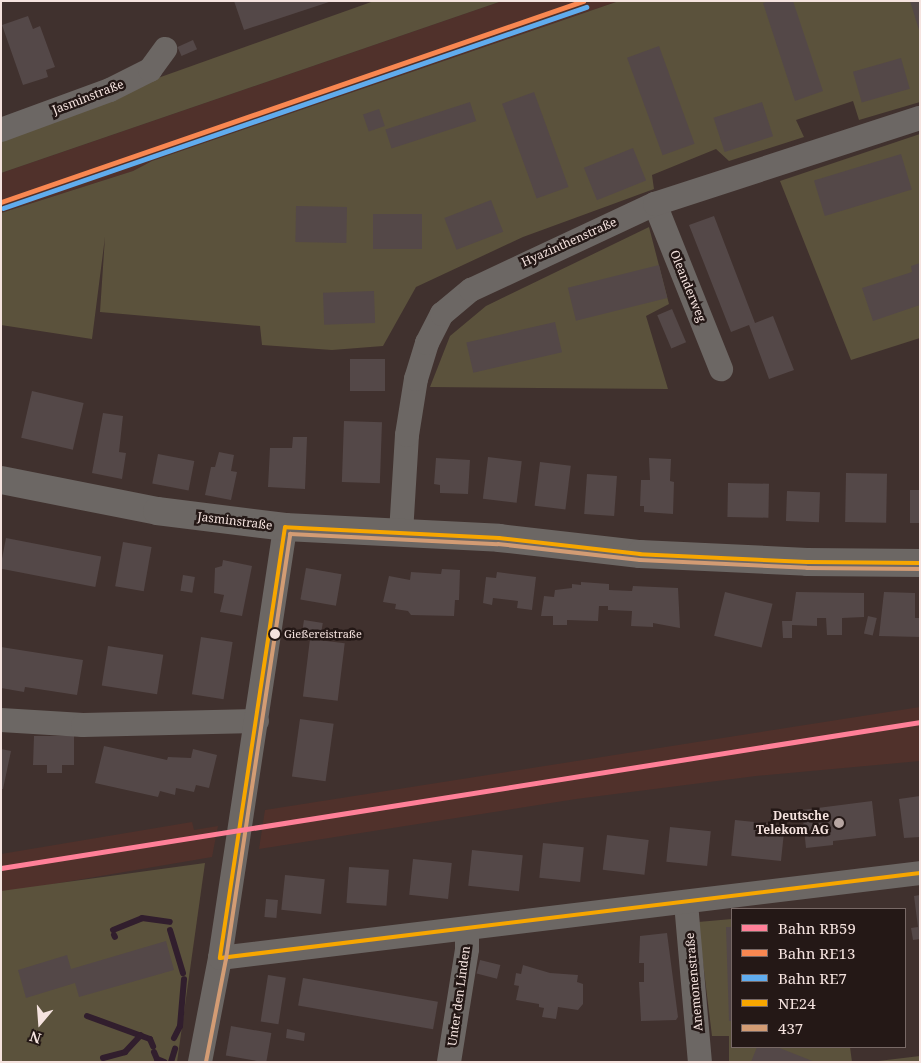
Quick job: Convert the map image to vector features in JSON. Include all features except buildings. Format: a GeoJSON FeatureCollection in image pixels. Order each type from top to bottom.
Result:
{"type":"FeatureCollection","features":[{"type":"Feature","properties":{"kind":"street","name":"Jasminstraße"},"geometry":{"type":"LineString","coordinates":[[1,130],[118,86],[150,70],[165,49]]}},
{"type":"Feature","properties":{"kind":"street","name":"Hyazinthenstraße"},"geometry":{"type":"LineString","coordinates":[[401,533],[407,436],[416,379],[427,343],[442,314],[471,290],[506,271],[655,204],[920,118]]}},
{"type":"Feature","properties":{"kind":"street","name":"Oleanderweg"},"geometry":{"type":"LineString","coordinates":[[655,204],[721,369]]}},
{"type":"Feature","properties":{"kind":"street","name":"Jasminstraße"},"geometry":{"type":"LineString","coordinates":[[1,480],[157,510],[285,527],[498,538],[640,554],[808,562],[920,563]]}},
{"type":"Feature","properties":{"kind":"street"},"geometry":{"type":"LineString","coordinates":[[200,1062],[220,958],[285,527]]}},
{"type":"Feature","properties":{"kind":"street"},"geometry":{"type":"LineString","coordinates":[[1,720],[82,724],[257,721]]}},
{"type":"Feature","properties":{"kind":"street"},"geometry":{"type":"LineString","coordinates":[[220,958],[686,903],[920,873]]}},
{"type":"Feature","properties":{"kind":"street","name":"Anemonenstraße"},"geometry":{"type":"LineString","coordinates":[[686,903],[700,1062]]}},
{"type":"Feature","properties":{"kind":"street","name":"Unter den Linden"},"geometry":{"type":"LineString","coordinates":[[449,1062],[467,949],[467,929]]}},
{"type":"Feature","properties":{"kind":"shaded area"},"geometry":{"type":"Polygon","coordinates":[[[374,1],[502,1],[1,173],[1,134],[374,1]]]}},
{"type":"Feature","properties":{"kind":"shaded area"},"geometry":{"type":"Polygon","coordinates":[[[502,1],[619,1],[152,161],[133,171],[1,213],[1,173],[502,1]]]}},
{"type":"Feature","properties":{"kind":"shaded area"},"geometry":{"type":"Polygon","coordinates":[[[619,1],[920,1],[920,102],[859,120],[853,101],[796,120],[804,137],[729,161],[716,149],[652,175],[654,189],[523,237],[416,287],[383,346],[332,350],[262,345],[260,326],[100,312],[105,237],[92,339],[1,325],[1,213],[133,171],[152,161],[619,1]]]}},
{"type":"Feature","properties":{"kind":"shaded area"},"geometry":{"type":"Polygon","coordinates":[[[920,134],[920,338],[851,360],[780,181],[920,134]]]}},
{"type":"Feature","properties":{"kind":"shaded area"},"geometry":{"type":"Polygon","coordinates":[[[649,227],[669,304],[646,316],[668,389],[430,387],[450,336],[486,306],[649,227]]]}},
{"type":"Feature","properties":{"kind":"shaded area"},"geometry":{"type":"Polygon","coordinates":[[[920,707],[920,761],[756,776],[576,799],[259,849],[265,810],[920,707]]]}},
{"type":"Feature","properties":{"kind":"shaded area"},"geometry":{"type":"Polygon","coordinates":[[[192,822],[194,830],[218,826],[212,857],[1,893],[1,854],[192,822]]]}},
{"type":"Feature","properties":{"kind":"shaded area"},"geometry":{"type":"Polygon","coordinates":[[[205,863],[177,1062],[1,1062],[1,891],[205,863]]]}},
{"type":"Feature","properties":{"kind":"shaded area"},"geometry":{"type":"Polygon","coordinates":[[[731,919],[731,1048],[850,1048],[852,1062],[729,1062],[729,1036],[712,1036],[698,922],[731,919]]]}},
{"type":"Feature","properties":{"kind":"shaded area"},"geometry":{"type":"Polygon","coordinates":[[[920,1056],[920,1062],[870,1062],[920,1056]]]}},
{"type":"Feature","properties":{"kind":"waterway"},"geometry":{"type":"LineString","coordinates":[[113,930],[142,918],[170,922]]}},
{"type":"Feature","properties":{"kind":"waterway"},"geometry":{"type":"LineString","coordinates":[[170,930],[183,973]]}},
{"type":"Feature","properties":{"kind":"waterway"},"geometry":{"type":"LineString","coordinates":[[174,1038],[180,1026],[184,979]]}},
{"type":"Feature","properties":{"kind":"waterway"},"geometry":{"type":"LineString","coordinates":[[87,1016],[150,1039],[153,1046]]}},
{"type":"Feature","properties":{"kind":"waterway"},"geometry":{"type":"LineString","coordinates":[[103,1058],[125,1052],[141,1035]]}},
{"type":"Feature","properties":{"kind":"waterway"},"geometry":{"type":"LineString","coordinates":[[171,1062],[175,1049]]}},
{"type":"Feature","properties":{"kind":"waterway"},"geometry":{"type":"LineString","coordinates":[[154,1052],[157,1059],[164,1062]]}},
{"type":"Feature","properties":{"kind":"rail line","name":"RE13"},"geometry":{"type":"LineString","coordinates":[[1,202],[583,1]]}},
{"type":"Feature","properties":{"kind":"rail line","name":"RE7"},"geometry":{"type":"LineString","coordinates":[[3,208],[586,7]]}},
{"type":"Feature","properties":{"kind":"rail line","name":"RB59"},"geometry":{"type":"LineString","coordinates":[[1,868],[920,722]]}},
{"type":"Feature","properties":{"kind":"transit line","name":"NE24"},"geometry":{"type":"LineString","coordinates":[[920,563],[807,562],[640,554],[499,538],[285,527],[220,958],[920,873]]}},
{"type":"Feature","properties":{"kind":"transit line","name":"437"},"geometry":{"type":"LineString","coordinates":[[206,1062],[226,959],[290,534],[498,544],[640,560],[807,568],[920,569]]}},
{"type":"Feature","properties":{"kind":"place","name":"Gießereistraße"},"geometry":{"type":"Point","coordinates":[275,634]}},
{"type":"Feature","properties":{"kind":"place","name":"Deutsche Telekom AG"},"geometry":{"type":"Point","coordinates":[839,823]}}]}
